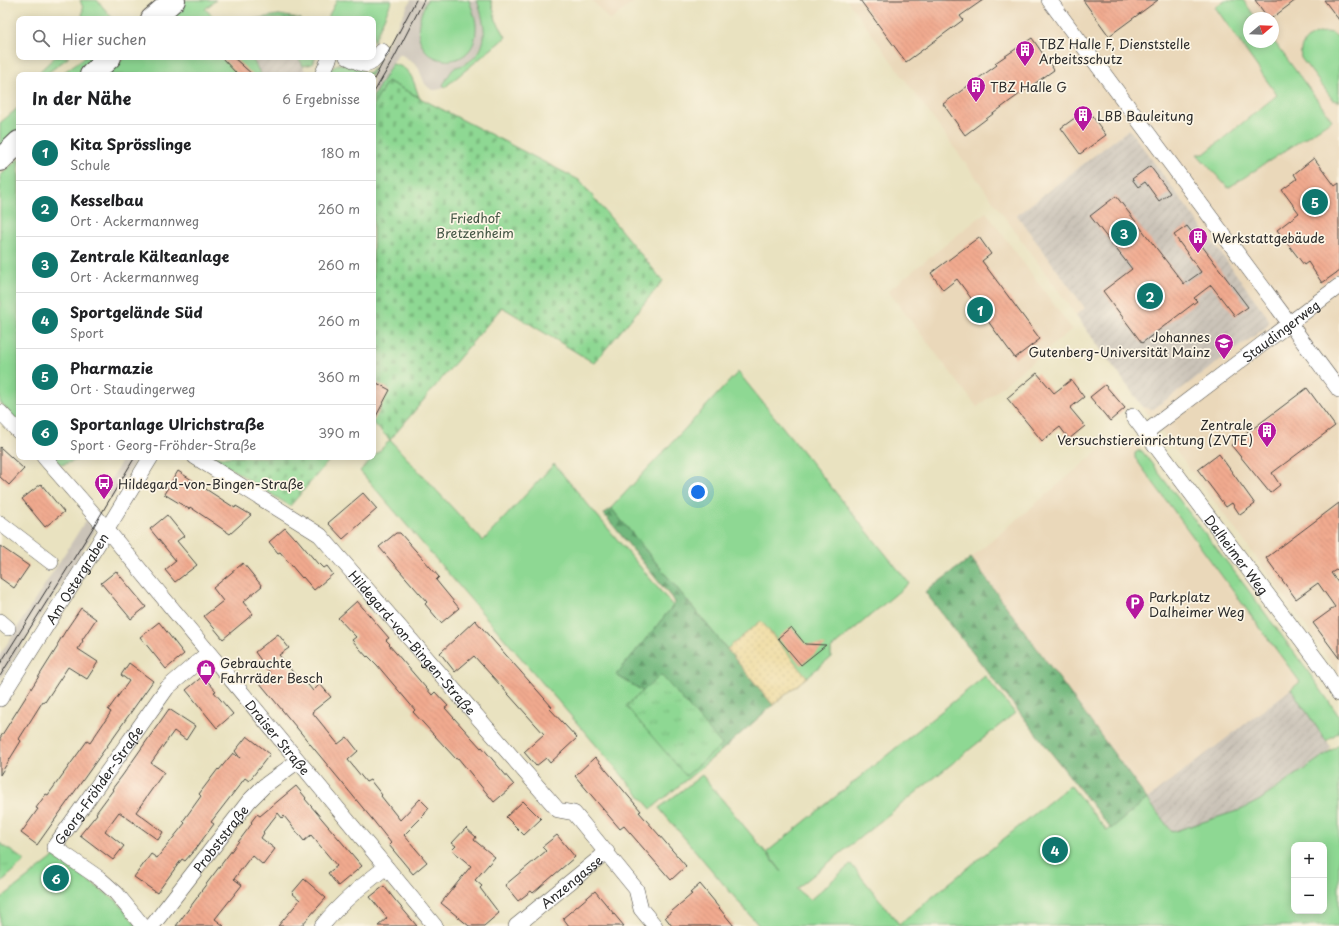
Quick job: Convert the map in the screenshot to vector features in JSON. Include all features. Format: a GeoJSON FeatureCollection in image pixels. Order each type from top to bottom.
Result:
{"type":"FeatureCollection","features":[{"type":"Feature","properties":{"kind":"main road"},"geometry":{"type":"LineString","coordinates":[[155,16],[174,0]]}},
{"type":"Feature","properties":{"kind":"main road"},"geometry":{"type":"LineString","coordinates":[[94,72],[107,60]]}},
{"type":"Feature","properties":{"kind":"main road"},"geometry":{"type":"LineString","coordinates":[[0,160],[16,145]]}},
{"type":"Feature","properties":{"kind":"street"},"geometry":{"type":"LineString","coordinates":[[1049,0],[1339,390]]}},
{"type":"Feature","properties":{"kind":"street"},"geometry":{"type":"LineString","coordinates":[[376,60],[382,51]]}},
{"type":"Feature","properties":{"kind":"street"},"geometry":{"type":"LineString","coordinates":[[323,72],[329,60]]}},
{"type":"Feature","properties":{"kind":"street"},"geometry":{"type":"LineString","coordinates":[[353,60],[360,64],[369,64],[376,60]]}},
{"type":"Feature","properties":{"kind":"street","name":"Staudingerweg"},"geometry":{"type":"LineString","coordinates":[[1145,433],[1339,286]]}},
{"type":"Feature","properties":{"kind":"street"},"geometry":{"type":"LineString","coordinates":[[0,412],[16,429]]}},
{"type":"Feature","properties":{"kind":"street","name":"Dalheimer Weg"},"geometry":{"type":"LineString","coordinates":[[1133,416],[1322,667],[1339,694]]}},
{"type":"Feature","properties":{"kind":"street","name":"Draiser Straße"},"geometry":{"type":"LineString","coordinates":[[47,460],[435,926]]}},
{"type":"Feature","properties":{"kind":"street","name":"Am Ostergraben"},"geometry":{"type":"LineString","coordinates":[[0,699],[149,460]]}},
{"type":"Feature","properties":{"kind":"street","name":"Hildegard-von-Bingen-Straße"},"geometry":{"type":"LineString","coordinates":[[200,460],[320,535],[558,810],[574,813],[636,889],[641,909],[655,926]]}},
{"type":"Feature","properties":{"kind":"street"},"geometry":{"type":"LineString","coordinates":[[0,523],[51,562]]}},
{"type":"Feature","properties":{"kind":"street","name":"Georg-Fröhder-Straße"},"geometry":{"type":"LineString","coordinates":[[144,926],[116,893],[99,878],[54,847],[167,688],[208,653]]}},
{"type":"Feature","properties":{"kind":"street","name":"Probststraße"},"geometry":{"type":"LineString","coordinates":[[152,926],[249,801],[264,786],[298,761]]}},
{"type":"Feature","properties":{"kind":"street","name":"Anzengasse"},"geometry":{"type":"LineString","coordinates":[[516,926],[607,852]]}},
{"type":"Feature","properties":{"kind":"street"},"geometry":{"type":"LineString","coordinates":[[322,926],[331,914],[349,897],[386,867]]}},
{"type":"Feature","properties":{"kind":"shaded area"},"geometry":{"type":"Polygon","coordinates":[[[411,0],[427,0],[423,7],[418,31],[420,43],[429,54],[476,24],[469,0],[477,0],[485,28],[484,41],[476,55],[465,64],[455,68],[443,85],[445,87],[432,90],[425,84],[418,67],[399,53],[376,93],[376,72],[373,72],[411,0]]]}},
{"type":"Feature","properties":{"kind":"shaded area"},"geometry":{"type":"Polygon","coordinates":[[[592,0],[636,0],[610,21],[592,0]]]}},
{"type":"Feature","properties":{"kind":"shaded area","name":"Johannes Gutenberg-Universität Mainz"},"geometry":{"type":"Polygon","coordinates":[[[847,0],[1339,0],[1339,675],[1259,561],[1142,406],[847,0]]]}},
{"type":"Feature","properties":{"kind":"shaded area"},"geometry":{"type":"Polygon","coordinates":[[[253,60],[300,60],[305,72],[259,72],[253,60]]]}},
{"type":"Feature","properties":{"kind":"shaded area"},"geometry":{"type":"Polygon","coordinates":[[[1129,129],[1267,316],[1269,321],[1265,328],[1152,410],[1142,406],[1076,315],[1085,308],[1017,215],[1129,129]]]}},
{"type":"Feature","properties":{"kind":"shaded area"},"geometry":{"type":"Polygon","coordinates":[[[986,212],[1072,329],[977,407],[888,291],[986,212]]]}},
{"type":"Feature","properties":{"kind":"shaded area","name":"Parkplatz Dalheimer Weg"},"geometry":{"type":"Polygon","coordinates":[[[1134,439],[1142,451],[1138,451],[1135,458],[1300,682],[1291,689],[1331,747],[1328,752],[1172,832],[971,558],[1109,442],[1117,452],[1134,439]]]}},
{"type":"Feature","properties":{"kind":"shaded area"},"geometry":{"type":"Polygon","coordinates":[[[122,460],[135,460],[113,498],[103,493],[122,460]]]}},
{"type":"Feature","properties":{"kind":"shaded area"},"geometry":{"type":"Polygon","coordinates":[[[86,520],[95,531],[0,680],[0,655],[86,520]]]}},
{"type":"Feature","properties":{"kind":"shaded area"},"geometry":{"type":"Polygon","coordinates":[[[1291,689],[1331,747],[1328,752],[1260,800],[1243,809],[1172,832],[1147,799],[1291,689]]]}},
{"type":"Feature","properties":{"kind":"green space"},"geometry":{"type":"Polygon","coordinates":[[[80,0],[97,0],[110,16],[82,16],[83,8],[80,0]]]}},
{"type":"Feature","properties":{"kind":"green space"},"geometry":{"type":"Polygon","coordinates":[[[186,0],[216,0],[205,9],[213,16],[176,16],[172,12],[186,0]]]}},
{"type":"Feature","properties":{"kind":"green space"},"geometry":{"type":"Polygon","coordinates":[[[337,0],[392,0],[376,36],[376,16],[329,16],[337,0]]]}},
{"type":"Feature","properties":{"kind":"green space"},"geometry":{"type":"Polygon","coordinates":[[[427,0],[469,0],[475,18],[476,30],[472,46],[463,56],[451,60],[438,59],[427,52],[420,40],[419,23],[427,0]]]}},
{"type":"Feature","properties":{"kind":"green space"},"geometry":{"type":"Polygon","coordinates":[[[477,0],[491,0],[496,20],[506,37],[445,87],[443,85],[452,70],[456,67],[464,65],[474,58],[483,43],[484,27],[477,0]]]}},
{"type":"Feature","properties":{"kind":"green space"},"geometry":{"type":"Polygon","coordinates":[[[1225,0],[1243,0],[1252,12],[1243,12],[1243,47],[1215,7],[1225,0]]]}},
{"type":"Feature","properties":{"kind":"green space"},"geometry":{"type":"Polygon","coordinates":[[[1321,32],[1332,33],[1339,38],[1339,101],[1333,100],[1301,58],[1302,47],[1307,39],[1321,32]]]}},
{"type":"Feature","properties":{"kind":"green space"},"geometry":{"type":"Polygon","coordinates":[[[1244,48],[1279,48],[1332,120],[1228,188],[1197,154],[1204,154],[1277,95],[1244,48]]]}},
{"type":"Feature","properties":{"kind":"green space"},"geometry":{"type":"Polygon","coordinates":[[[52,60],[65,60],[49,72],[40,71],[52,60]]]}},
{"type":"Feature","properties":{"kind":"green space"},"geometry":{"type":"Polygon","coordinates":[[[81,60],[95,60],[83,72],[64,72],[81,60]]]}},
{"type":"Feature","properties":{"kind":"green space"},"geometry":{"type":"Polygon","coordinates":[[[122,60],[253,60],[259,72],[109,72],[122,60]]]}},
{"type":"Feature","properties":{"kind":"green space"},"geometry":{"type":"Polygon","coordinates":[[[300,60],[314,60],[312,64],[303,66],[300,60]]]}},
{"type":"Feature","properties":{"kind":"green space"},"geometry":{"type":"Polygon","coordinates":[[[338,64],[348,64],[365,72],[329,72],[338,64]]]}},
{"type":"Feature","properties":{"kind":"green space"},"geometry":{"type":"Polygon","coordinates":[[[392,64],[404,68],[408,72],[413,80],[419,97],[387,81],[376,101],[376,92],[392,64]]]}},
{"type":"Feature","properties":{"kind":"green space","name":"Friedhof Bretzenheim"},"geometry":{"type":"Polygon","coordinates":[[[387,81],[579,180],[663,281],[594,363],[502,307],[390,440],[376,426],[376,101],[387,81]]]}},
{"type":"Feature","properties":{"kind":"green space"},"geometry":{"type":"Polygon","coordinates":[[[16,110],[16,133],[0,147],[0,123],[16,110]]]}},
{"type":"Feature","properties":{"kind":"green space"},"geometry":{"type":"Polygon","coordinates":[[[16,161],[16,419],[0,402],[0,176],[16,161]]]}},
{"type":"Feature","properties":{"kind":"green space"},"geometry":{"type":"Polygon","coordinates":[[[738,372],[909,583],[834,646],[831,649],[831,657],[773,705],[611,508],[738,372]]]}},
{"type":"Feature","properties":{"kind":"green space"},"geometry":{"type":"Polygon","coordinates":[[[390,440],[483,541],[554,464],[673,606],[616,675],[643,691],[671,700],[721,751],[651,809],[360,471],[371,460],[376,460],[376,454],[390,440]]]}},
{"type":"Feature","properties":{"kind":"green space"},"geometry":{"type":"Polygon","coordinates":[[[1142,451],[1246,587],[1339,716],[1339,732],[1326,741],[1291,689],[1300,682],[1135,458],[1135,453],[1142,451]]]}},
{"type":"Feature","properties":{"kind":"green space"},"geometry":{"type":"Polygon","coordinates":[[[56,460],[77,460],[61,465],[56,460]]]}},
{"type":"Feature","properties":{"kind":"green space"},"geometry":{"type":"Polygon","coordinates":[[[218,460],[329,460],[290,506],[218,460]]]}},
{"type":"Feature","properties":{"kind":"green space"},"geometry":{"type":"Polygon","coordinates":[[[611,508],[773,705],[721,751],[671,700],[643,691],[616,675],[675,602],[604,514],[611,508]]]}},
{"type":"Feature","properties":{"kind":"green space"},"geometry":{"type":"Polygon","coordinates":[[[971,558],[1147,799],[1111,829],[925,592],[971,558]]]}},
{"type":"Feature","properties":{"kind":"green space"},"geometry":{"type":"Polygon","coordinates":[[[661,675],[722,745],[686,776],[626,706],[661,675]]]}},
{"type":"Feature","properties":{"kind":"green space"},"geometry":{"type":"Polygon","coordinates":[[[985,676],[1015,713],[796,889],[810,900],[851,864],[899,924],[1070,785],[1107,831],[1147,799],[1172,832],[1243,809],[1260,800],[1339,745],[1339,926],[759,926],[659,808],[702,775],[782,872],[767,852],[985,676]]]}},
{"type":"Feature","properties":{"kind":"green space"},"geometry":{"type":"Polygon","coordinates":[[[0,843],[25,861],[0,883],[0,843]]]}},
{"type":"Feature","properties":{"kind":"green space"},"geometry":{"type":"Polygon","coordinates":[[[54,857],[117,901],[137,926],[0,926],[0,899],[54,857]]]}},
{"type":"Feature","properties":{"kind":"sand"},"geometry":{"type":"Polygon","coordinates":[[[761,621],[807,677],[773,705],[727,649],[761,621]]]}},
{"type":"Feature","properties":{"kind":"building"},"geometry":{"type":"Polygon","coordinates":[[[860,0],[983,0],[960,16],[963,20],[906,62],[860,0]]]}},
{"type":"Feature","properties":{"kind":"building"},"geometry":{"type":"Polygon","coordinates":[[[1083,0],[1158,0],[1109,36],[1083,0]]]}},
{"type":"Feature","properties":{"kind":"building"},"geometry":{"type":"Polygon","coordinates":[[[1255,0],[1296,0],[1279,13],[1264,12],[1255,0]]]}},
{"type":"Feature","properties":{"kind":"building"},"geometry":{"type":"Polygon","coordinates":[[[1324,0],[1339,0],[1339,20],[1324,0]]]}},
{"type":"Feature","properties":{"kind":"building"},"geometry":{"type":"Polygon","coordinates":[[[1032,38],[1054,70],[965,135],[943,104],[997,65],[995,63],[1032,38]]]}},
{"type":"Feature","properties":{"kind":"building"},"geometry":{"type":"Polygon","coordinates":[[[224,60],[236,60],[250,72],[235,72],[224,60]]]}},
{"type":"Feature","properties":{"kind":"building","name":"LBB Bauleitung"},"geometry":{"type":"Polygon","coordinates":[[[1087,109],[1106,135],[1080,154],[1061,128],[1087,109]]]}},
{"type":"Feature","properties":{"kind":"building"},"geometry":{"type":"Polygon","coordinates":[[[1314,158],[1335,186],[1339,183],[1339,271],[1322,283],[1308,262],[1304,265],[1277,230],[1299,213],[1282,190],[1297,179],[1294,174],[1314,158]]]}},
{"type":"Feature","properties":{"kind":"building"},"geometry":{"type":"Polygon","coordinates":[[[1150,166],[1170,193],[1159,201],[1145,182],[1138,187],[1132,179],[1150,166]]]}},
{"type":"Feature","properties":{"kind":"building"},"geometry":{"type":"Polygon","coordinates":[[[1116,196],[1184,284],[1201,272],[1174,235],[1187,226],[1248,307],[1235,316],[1211,285],[1194,298],[1197,301],[1142,343],[1103,291],[1132,269],[1090,216],[1116,196]]]}},
{"type":"Feature","properties":{"kind":"building"},"geometry":{"type":"Polygon","coordinates":[[[979,237],[991,254],[982,261],[1040,339],[1015,358],[957,279],[943,290],[931,273],[979,237]]]}},
{"type":"Feature","properties":{"kind":"building"},"geometry":{"type":"Polygon","coordinates":[[[1037,373],[1054,393],[1071,380],[1084,397],[1070,408],[1085,426],[1069,439],[1060,427],[1042,441],[1007,398],[1037,373]]]}},
{"type":"Feature","properties":{"kind":"building"},"geometry":{"type":"Polygon","coordinates":[[[376,383],[390,390],[376,416],[376,383]]]}},
{"type":"Feature","properties":{"kind":"building"},"geometry":{"type":"Polygon","coordinates":[[[1105,385],[1125,408],[1110,421],[1090,397],[1105,385]]]}},
{"type":"Feature","properties":{"kind":"building","name":"Zentrale Versuchstiereinrichtung (ZVTE)"},"geometry":{"type":"Polygon","coordinates":[[[1307,388],[1335,426],[1272,473],[1280,485],[1270,493],[1231,445],[1307,388]]]}},
{"type":"Feature","properties":{"kind":"building"},"geometry":{"type":"Polygon","coordinates":[[[0,447],[24,469],[9,485],[0,477],[0,447]]]}},
{"type":"Feature","properties":{"kind":"building"},"geometry":{"type":"Polygon","coordinates":[[[1219,454],[1255,504],[1240,515],[1232,503],[1226,507],[1198,470],[1219,454]]]}},
{"type":"Feature","properties":{"kind":"building"},"geometry":{"type":"Polygon","coordinates":[[[178,471],[235,508],[236,506],[251,515],[230,534],[190,507],[189,509],[164,494],[178,471]]]}},
{"type":"Feature","properties":{"kind":"building"},"geometry":{"type":"Polygon","coordinates":[[[41,484],[64,512],[45,527],[22,499],[41,484]]]}},
{"type":"Feature","properties":{"kind":"building"},"geometry":{"type":"Polygon","coordinates":[[[363,493],[377,509],[343,539],[328,523],[363,493]]]}},
{"type":"Feature","properties":{"kind":"building"},"geometry":{"type":"Polygon","coordinates":[[[1339,503],[1339,568],[1331,573],[1339,584],[1339,658],[1313,623],[1335,607],[1318,583],[1296,599],[1266,558],[1339,503]]]}},
{"type":"Feature","properties":{"kind":"building"},"geometry":{"type":"Polygon","coordinates":[[[167,515],[184,536],[177,541],[197,565],[175,582],[165,570],[176,561],[150,529],[167,515]]]}},
{"type":"Feature","properties":{"kind":"building"},"geometry":{"type":"Polygon","coordinates":[[[285,528],[295,539],[296,538],[318,564],[319,563],[324,568],[327,566],[333,574],[314,590],[269,542],[285,528]]]}},
{"type":"Feature","properties":{"kind":"building"},"geometry":{"type":"Polygon","coordinates":[[[396,533],[400,533],[439,577],[436,580],[459,608],[441,623],[425,604],[427,602],[379,547],[396,533]]]}},
{"type":"Feature","properties":{"kind":"building"},"geometry":{"type":"Polygon","coordinates":[[[0,546],[29,566],[14,588],[0,578],[0,546]]]}},
{"type":"Feature","properties":{"kind":"building"},"geometry":{"type":"Polygon","coordinates":[[[243,563],[262,586],[243,602],[253,614],[223,639],[204,616],[223,601],[213,588],[243,563]]]}},
{"type":"Feature","properties":{"kind":"building"},"geometry":{"type":"Polygon","coordinates":[[[116,571],[146,607],[131,619],[101,583],[116,571]]]}},
{"type":"Feature","properties":{"kind":"building"},"geometry":{"type":"Polygon","coordinates":[[[357,601],[389,638],[386,640],[390,644],[389,645],[432,695],[435,692],[448,706],[445,708],[481,748],[482,747],[514,785],[494,802],[458,758],[456,759],[413,712],[415,710],[377,665],[368,656],[367,657],[352,640],[356,637],[338,618],[357,601]]]}},
{"type":"Feature","properties":{"kind":"building"},"geometry":{"type":"Polygon","coordinates":[[[81,608],[96,619],[82,640],[83,641],[78,649],[98,662],[87,679],[68,667],[45,702],[43,701],[19,739],[21,741],[0,775],[0,738],[81,608]]]}},
{"type":"Feature","properties":{"kind":"building"},"geometry":{"type":"Polygon","coordinates":[[[475,620],[552,707],[550,709],[577,738],[550,763],[546,758],[536,766],[524,752],[544,734],[474,656],[455,672],[440,653],[475,620]]]}},
{"type":"Feature","properties":{"kind":"building"},"geometry":{"type":"Polygon","coordinates":[[[159,622],[184,654],[166,669],[140,637],[159,622]]]}},
{"type":"Feature","properties":{"kind":"building"},"geometry":{"type":"Polygon","coordinates":[[[791,627],[805,644],[826,645],[801,665],[778,638],[791,627]]]}},
{"type":"Feature","properties":{"kind":"building"},"geometry":{"type":"Polygon","coordinates":[[[278,634],[289,648],[279,655],[301,682],[304,680],[313,691],[320,684],[331,697],[312,712],[338,744],[347,737],[358,751],[348,760],[366,782],[370,780],[400,820],[420,799],[429,808],[404,835],[427,862],[413,874],[389,845],[391,843],[372,819],[259,682],[270,673],[255,652],[278,634]]]}},
{"type":"Feature","properties":{"kind":"building"},"geometry":{"type":"Polygon","coordinates":[[[129,663],[153,681],[37,845],[21,833],[38,809],[36,808],[46,794],[48,795],[87,741],[90,743],[111,712],[108,710],[129,681],[121,675],[129,663]]]}},
{"type":"Feature","properties":{"kind":"building"},"geometry":{"type":"Polygon","coordinates":[[[203,676],[216,691],[214,692],[233,714],[217,728],[186,690],[203,676]]]}},
{"type":"Feature","properties":{"kind":"building"},"geometry":{"type":"Polygon","coordinates":[[[169,709],[195,726],[186,740],[174,731],[151,763],[164,772],[136,812],[163,832],[158,840],[119,812],[105,831],[124,846],[113,860],[80,835],[97,814],[96,813],[113,790],[112,789],[169,709]]]}},
{"type":"Feature","properties":{"kind":"building"},"geometry":{"type":"Polygon","coordinates":[[[247,736],[270,754],[249,781],[245,778],[211,822],[214,824],[197,847],[185,861],[182,859],[157,893],[134,877],[151,854],[157,858],[185,823],[183,821],[201,796],[199,794],[218,769],[219,770],[233,753],[240,758],[235,751],[247,736]]]}},
{"type":"Feature","properties":{"kind":"building"},"geometry":{"type":"Polygon","coordinates":[[[595,757],[641,811],[639,812],[686,866],[671,880],[624,826],[620,829],[575,776],[595,757]]]}},
{"type":"Feature","properties":{"kind":"building"},"geometry":{"type":"Polygon","coordinates":[[[296,786],[306,798],[305,799],[362,866],[338,886],[328,873],[337,866],[311,835],[304,841],[284,816],[282,818],[278,813],[263,832],[264,833],[261,838],[275,849],[263,865],[252,855],[234,879],[242,885],[215,919],[224,926],[176,926],[248,829],[257,814],[260,816],[296,786]]]}},
{"type":"Feature","properties":{"kind":"building"},"geometry":{"type":"Polygon","coordinates":[[[523,801],[541,819],[524,835],[506,817],[523,801]]]}},
{"type":"Feature","properties":{"kind":"building"},"geometry":{"type":"Polygon","coordinates":[[[466,828],[476,837],[474,840],[495,857],[475,880],[482,886],[480,888],[499,913],[484,926],[469,926],[441,903],[471,866],[452,850],[456,846],[452,843],[466,828]]]}},
{"type":"Feature","properties":{"kind":"building"},"geometry":{"type":"Polygon","coordinates":[[[557,835],[575,857],[533,893],[531,891],[518,901],[505,885],[546,851],[542,847],[557,835]]]}},
{"type":"Feature","properties":{"kind":"building"},"geometry":{"type":"Polygon","coordinates":[[[304,879],[326,898],[301,926],[278,926],[300,900],[292,893],[304,879]]]}},
{"type":"Feature","properties":{"kind":"building"},"geometry":{"type":"Polygon","coordinates":[[[700,884],[734,926],[672,926],[665,917],[692,894],[690,893],[700,884]]]}},
{"type":"Feature","properties":{"kind":"building"},"geometry":{"type":"Polygon","coordinates":[[[384,886],[417,926],[378,926],[387,918],[370,897],[384,886]]]}},
{"type":"Feature","properties":{"kind":"building"},"geometry":{"type":"Polygon","coordinates":[[[595,891],[624,926],[569,926],[563,918],[595,891]]]}},
{"type":"Feature","properties":{"kind":"tram line"},"geometry":{"type":"LineString","coordinates":[[376,75],[416,0]]}},
{"type":"Feature","properties":{"kind":"tram line"},"geometry":{"type":"LineString","coordinates":[[376,89],[424,0]]}},
{"type":"Feature","properties":{"kind":"tram line"},"geometry":{"type":"LineString","coordinates":[[0,676],[91,531],[133,460]]}},
{"type":"Feature","properties":{"kind":"tram line"},"geometry":{"type":"LineString","coordinates":[[0,664],[52,581]]}},
{"type":"Feature","properties":{"kind":"place","name":"TBZ Halle F, Dienststelle Arbeitsschutz"},"geometry":{"type":"Point","coordinates":[1025,67]}},
{"type":"Feature","properties":{"kind":"place","name":"TBZ Halle G"},"geometry":{"type":"Point","coordinates":[976,103]}},
{"type":"Feature","properties":{"kind":"place","name":"LBB Bauleitung"},"geometry":{"type":"Point","coordinates":[1083,132]}},
{"type":"Feature","properties":{"kind":"place","name":"Pharmazie"},"geometry":{"type":"Point","coordinates":[1315,202]}},
{"type":"Feature","properties":{"kind":"place","name":"Zentrale Kälteanlage"},"geometry":{"type":"Point","coordinates":[1124,233]}},
{"type":"Feature","properties":{"kind":"place","name":"Werkstattgebäude"},"geometry":{"type":"Point","coordinates":[1198,254]}},
{"type":"Feature","properties":{"kind":"place","name":"Kesselbau"},"geometry":{"type":"Point","coordinates":[1150,296]}},
{"type":"Feature","properties":{"kind":"place","name":"Kita Sprösslinge"},"geometry":{"type":"Point","coordinates":[980,310]}},
{"type":"Feature","properties":{"kind":"place","name":"Johannes Gutenberg-Universität Mainz"},"geometry":{"type":"Point","coordinates":[1224,360]}},
{"type":"Feature","properties":{"kind":"place","name":"Zentrale Versuchstiereinrichtung (ZVTE)"},"geometry":{"type":"Point","coordinates":[1267,448]}},
{"type":"Feature","properties":{"kind":"place","name":"Hildegard-von-Bingen-Straße"},"geometry":{"type":"Point","coordinates":[104,500]}},
{"type":"Feature","properties":{"kind":"place","name":"Parkplatz Dalheimer Weg"},"geometry":{"type":"Point","coordinates":[1135,620]}},
{"type":"Feature","properties":{"kind":"place","name":"Gebrauchte Fahrräder Besch"},"geometry":{"type":"Point","coordinates":[206,686]}},
{"type":"Feature","properties":{"kind":"place","name":"Sportgelände Süd"},"geometry":{"type":"Point","coordinates":[1055,850]}},
{"type":"Feature","properties":{"kind":"place","name":"Sportanlage Ulrichstraße"},"geometry":{"type":"Point","coordinates":[56,878]}}]}
